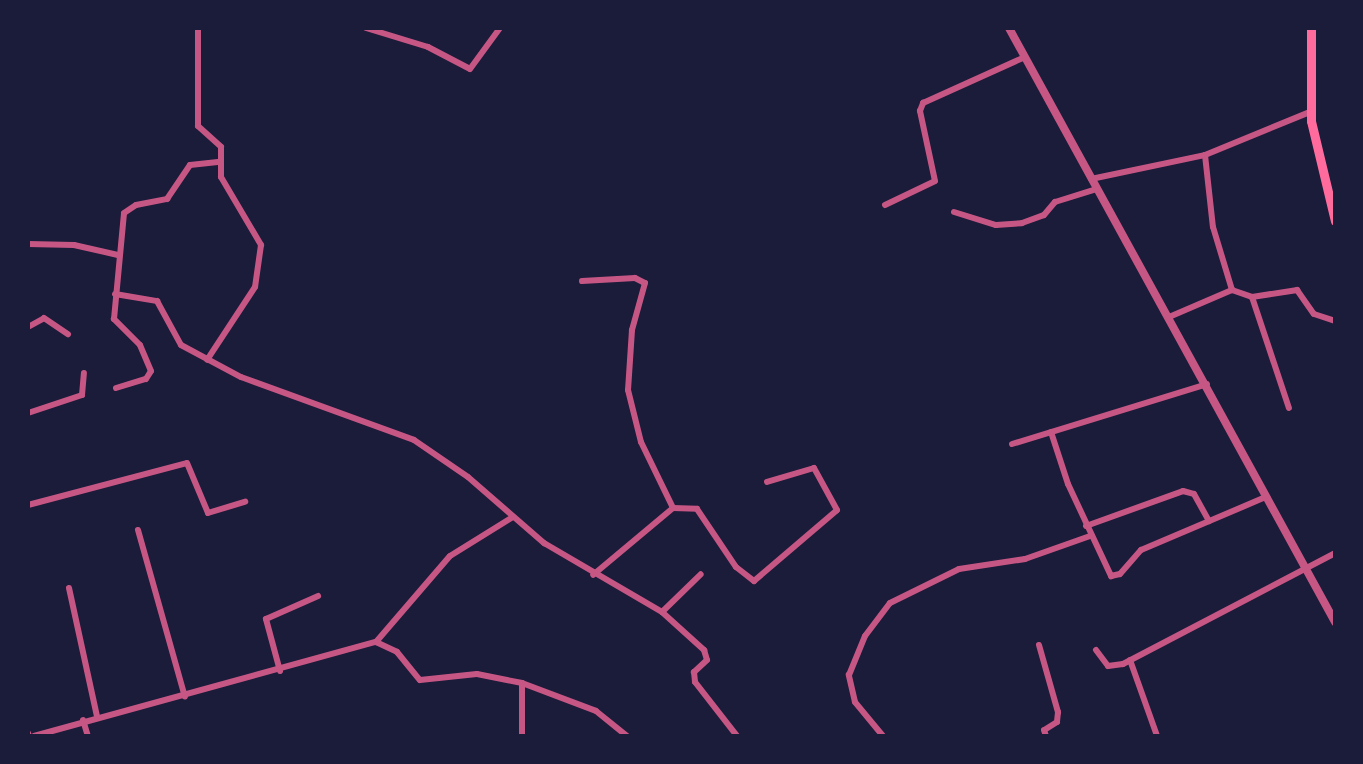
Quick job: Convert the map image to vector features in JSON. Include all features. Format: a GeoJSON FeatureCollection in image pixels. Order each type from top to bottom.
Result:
{"type":"FeatureCollection","features":[{"type":"Feature","properties":{"kind":"main road"},"geometry":{"type":"LineString","coordinates":[[1311,28],[1310,112],[1335,221]]}},
{"type":"Feature","properties":{"kind":"street"},"geometry":{"type":"LineString","coordinates":[[198,28],[196,115],[201,132],[221,147],[218,162],[221,177],[258,235],[260,257],[255,287],[207,360]]}},
{"type":"Feature","properties":{"kind":"street"},"geometry":{"type":"LineString","coordinates":[[366,28],[428,47],[470,69],[500,28]]}},
{"type":"Feature","properties":{"kind":"street"},"geometry":{"type":"LineString","coordinates":[[1009,28],[1335,622]]}},
{"type":"Feature","properties":{"kind":"street"},"geometry":{"type":"LineString","coordinates":[[885,205],[935,181],[920,111],[923,103],[1025,57]]}},
{"type":"Feature","properties":{"kind":"street"},"geometry":{"type":"LineString","coordinates":[[1091,179],[1205,155],[1310,112]]}},
{"type":"Feature","properties":{"kind":"street"},"geometry":{"type":"LineString","coordinates":[[1205,155],[1213,227],[1232,290]]}},
{"type":"Feature","properties":{"kind":"street"},"geometry":{"type":"LineString","coordinates":[[116,388],[146,379],[151,371],[140,345],[115,323],[118,255],[127,209],[167,199],[190,165],[218,162]]}},
{"type":"Feature","properties":{"kind":"street"},"geometry":{"type":"LineString","coordinates":[[954,212],[996,225],[1022,223],[1044,215],[1055,202],[1097,189]]}},
{"type":"Feature","properties":{"kind":"street"},"geometry":{"type":"LineString","coordinates":[[28,244],[74,245],[118,255]]}},
{"type":"Feature","properties":{"kind":"street"},"geometry":{"type":"LineString","coordinates":[[582,281],[635,278],[645,283],[630,342],[628,390],[641,442],[673,508]]}},
{"type":"Feature","properties":{"kind":"street"},"geometry":{"type":"LineString","coordinates":[[1169,317],[1232,290],[1252,297],[1297,290],[1314,314],[1335,321]]}},
{"type":"Feature","properties":{"kind":"street"},"geometry":{"type":"LineString","coordinates":[[115,294],[157,301],[176,340],[207,360],[254,382],[401,434],[460,471],[513,517],[593,575],[662,612],[704,650],[707,660],[694,672],[695,682],[737,736]]}},
{"type":"Feature","properties":{"kind":"street"},"geometry":{"type":"LineString","coordinates":[[1252,297],[1289,408]]}},
{"type":"Feature","properties":{"kind":"street"},"geometry":{"type":"LineString","coordinates":[[28,327],[44,318],[68,334]]}},
{"type":"Feature","properties":{"kind":"street"},"geometry":{"type":"LineString","coordinates":[[28,413],[82,395],[84,373]]}},
{"type":"Feature","properties":{"kind":"street"},"geometry":{"type":"LineString","coordinates":[[1012,444],[1207,384]]}},
{"type":"Feature","properties":{"kind":"street"},"geometry":{"type":"LineString","coordinates":[[1051,432],[1090,536],[1113,576],[1137,552],[1266,497]]}},
{"type":"Feature","properties":{"kind":"street"},"geometry":{"type":"LineString","coordinates":[[28,505],[187,463],[208,513],[245,502]]}},
{"type":"Feature","properties":{"kind":"street"},"geometry":{"type":"LineString","coordinates":[[593,575],[673,508],[695,507],[736,567],[754,581],[837,510],[814,468],[767,482]]}},
{"type":"Feature","properties":{"kind":"street"},"geometry":{"type":"LineString","coordinates":[[1086,526],[1183,491],[1196,497],[1209,521]]}},
{"type":"Feature","properties":{"kind":"street"},"geometry":{"type":"LineString","coordinates":[[30,735],[97,716],[185,697],[376,642],[450,556],[513,517]]}},
{"type":"Feature","properties":{"kind":"street"},"geometry":{"type":"LineString","coordinates":[[138,530],[185,697]]}},
{"type":"Feature","properties":{"kind":"street"},"geometry":{"type":"LineString","coordinates":[[883,736],[855,702],[849,675],[865,636],[890,603],[959,569],[1025,559],[1090,536]]}},
{"type":"Feature","properties":{"kind":"street"},"geometry":{"type":"LineString","coordinates":[[1096,650],[1108,666],[1130,660],[1335,553]]}},
{"type":"Feature","properties":{"kind":"street"},"geometry":{"type":"LineString","coordinates":[[662,612],[701,574]]}},
{"type":"Feature","properties":{"kind":"street"},"geometry":{"type":"LineString","coordinates":[[69,588],[97,716]]}},
{"type":"Feature","properties":{"kind":"street"},"geometry":{"type":"LineString","coordinates":[[280,671],[266,619],[318,596]]}},
{"type":"Feature","properties":{"kind":"street"},"geometry":{"type":"LineString","coordinates":[[376,642],[397,652],[420,680],[477,674],[522,683],[596,711],[627,736]]}},
{"type":"Feature","properties":{"kind":"street"},"geometry":{"type":"LineString","coordinates":[[1039,645],[1058,712],[1057,722],[1044,730],[1046,736]]}},
{"type":"Feature","properties":{"kind":"street"},"geometry":{"type":"LineString","coordinates":[[1130,660],[1157,736]]}},
{"type":"Feature","properties":{"kind":"street"},"geometry":{"type":"LineString","coordinates":[[522,683],[522,736]]}},
{"type":"Feature","properties":{"kind":"street"},"geometry":{"type":"LineString","coordinates":[[83,720],[88,736]]}}]}
